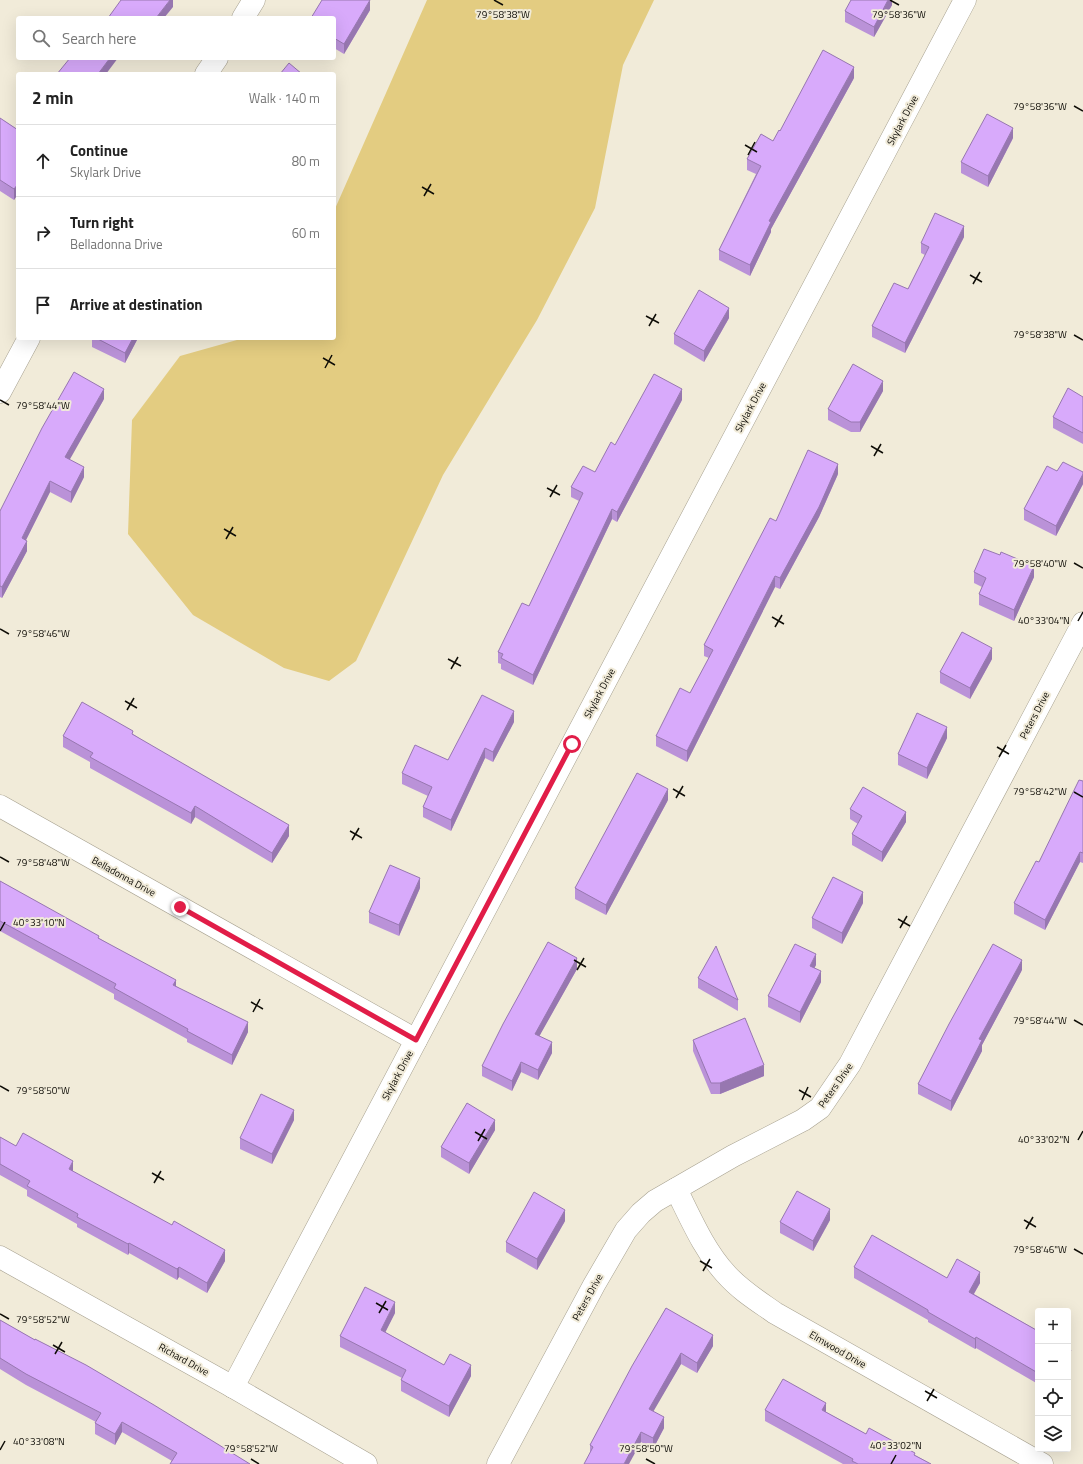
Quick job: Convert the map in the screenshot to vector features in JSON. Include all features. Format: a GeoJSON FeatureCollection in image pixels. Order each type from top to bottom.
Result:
{"type":"FeatureCollection","features":[{"type":"Feature","properties":{"kind":"street"},"geometry":{"type":"LineString","coordinates":[[244,16],[254,0]]}},
{"type":"Feature","properties":{"kind":"street","name":"Skylark Drive"},"geometry":{"type":"LineString","coordinates":[[233,1387],[965,0]]}},
{"type":"Feature","properties":{"kind":"street"},"geometry":{"type":"LineString","coordinates":[[207,72],[216,60]]}},
{"type":"Feature","properties":{"kind":"street"},"geometry":{"type":"LineString","coordinates":[[0,392],[28,340]]}},
{"type":"Feature","properties":{"kind":"street","name":"Peters Drive"},"geometry":{"type":"LineString","coordinates":[[498,1464],[594,1284],[626,1230],[641,1213],[655,1201],[733,1156],[802,1120],[820,1108],[833,1092],[850,1064],[1083,623]]}},
{"type":"Feature","properties":{"kind":"street","name":"Belladonna Drive"},"geometry":{"type":"LineString","coordinates":[[0,806],[416,1040]]}},
{"type":"Feature","properties":{"kind":"street","name":"Elmwood Drive"},"geometry":{"type":"LineString","coordinates":[[676,1189],[695,1228],[711,1255],[727,1275],[743,1290],[775,1313],[1042,1464]]}},
{"type":"Feature","properties":{"kind":"street","name":"Richard Drive"},"geometry":{"type":"LineString","coordinates":[[0,1257],[233,1387],[366,1464]]}},
{"type":"Feature","properties":{"kind":"shaded area"},"geometry":{"type":"Polygon","coordinates":[[[427,0],[654,0],[623,65],[595,208],[537,320],[443,475],[356,661],[329,681],[284,668],[193,615],[128,534],[132,420],[180,356],[237,340],[336,340],[336,206],[427,0]]]}},
{"type":"Feature","properties":{"kind":"building"},"geometry":{"type":"Polygon","coordinates":[[[121,0],[170,0],[158,16],[109,16],[121,0]]]}},
{"type":"Feature","properties":{"kind":"building"},"geometry":{"type":"Polygon","coordinates":[[[322,0],[370,0],[344,44],[336,39],[336,16],[312,16],[322,0]]]}},
{"type":"Feature","properties":{"kind":"building"},"geometry":{"type":"Polygon","coordinates":[[[851,0],[888,0],[874,27],[845,11],[851,0]]]}},
{"type":"Feature","properties":{"kind":"building"},"geometry":{"type":"Polygon","coordinates":[[[823,50],[854,67],[769,221],[771,222],[750,265],[719,250],[761,166],[747,159],[761,134],[773,141],[779,130],[780,131],[823,50]]]}},
{"type":"Feature","properties":{"kind":"building"},"geometry":{"type":"Polygon","coordinates":[[[68,60],[108,60],[100,72],[59,72],[68,60]]]}},
{"type":"Feature","properties":{"kind":"building"},"geometry":{"type":"Polygon","coordinates":[[[289,63],[300,72],[282,72],[289,63]]]}},
{"type":"Feature","properties":{"kind":"building"},"geometry":{"type":"Polygon","coordinates":[[[987,114],[1013,128],[988,176],[961,162],[987,114]]]}},
{"type":"Feature","properties":{"kind":"building"},"geometry":{"type":"Polygon","coordinates":[[[0,118],[16,129],[16,186],[14,189],[0,180],[0,118]]]}},
{"type":"Feature","properties":{"kind":"building"},"geometry":{"type":"Polygon","coordinates":[[[935,213],[964,226],[905,343],[872,326],[894,283],[908,289],[929,247],[921,243],[935,213]]]}},
{"type":"Feature","properties":{"kind":"building"},"geometry":{"type":"Polygon","coordinates":[[[699,290],[729,308],[704,351],[674,334],[699,290]]]}},
{"type":"Feature","properties":{"kind":"building"},"geometry":{"type":"Polygon","coordinates":[[[100,340],[132,340],[125,353],[100,340]]]}},
{"type":"Feature","properties":{"kind":"building"},"geometry":{"type":"Polygon","coordinates":[[[853,364],[883,381],[860,422],[851,422],[828,409],[853,364]]]}},
{"type":"Feature","properties":{"kind":"building"},"geometry":{"type":"Polygon","coordinates":[[[74,372],[104,389],[65,457],[84,467],[71,492],[50,481],[22,538],[27,541],[2,587],[0,586],[0,511],[42,428],[74,372]]]}},
{"type":"Feature","properties":{"kind":"building"},"geometry":{"type":"Polygon","coordinates":[[[654,374],[682,389],[617,512],[612,509],[533,675],[501,658],[503,654],[498,652],[522,603],[529,606],[583,493],[571,487],[583,466],[595,472],[611,442],[615,445],[654,374]]]}},
{"type":"Feature","properties":{"kind":"building"},"geometry":{"type":"Polygon","coordinates":[[[1068,388],[1083,397],[1083,433],[1053,417],[1068,388]]]}},
{"type":"Feature","properties":{"kind":"building"},"geometry":{"type":"Polygon","coordinates":[[[808,450],[838,464],[819,507],[780,578],[775,576],[687,751],[656,736],[680,688],[690,693],[713,650],[704,645],[770,518],[776,521],[808,450]]]}},
{"type":"Feature","properties":{"kind":"building"},"geometry":{"type":"Polygon","coordinates":[[[1063,462],[1083,472],[1083,474],[1056,526],[1024,509],[1047,466],[1057,471],[1063,462]]]}},
{"type":"Feature","properties":{"kind":"building"},"geometry":{"type":"Polygon","coordinates":[[[984,549],[1000,555],[1001,552],[1034,566],[1014,610],[979,594],[986,578],[974,572],[984,549]]]}},
{"type":"Feature","properties":{"kind":"building"},"geometry":{"type":"Polygon","coordinates":[[[962,632],[992,648],[970,688],[940,672],[962,632]]]}},
{"type":"Feature","properties":{"kind":"building"},"geometry":{"type":"Polygon","coordinates":[[[482,695],[514,711],[493,752],[485,748],[451,820],[423,807],[432,787],[402,773],[415,745],[448,760],[482,695]]]}},
{"type":"Feature","properties":{"kind":"building"},"geometry":{"type":"Polygon","coordinates":[[[82,702],[133,731],[132,734],[289,825],[272,853],[195,806],[191,813],[90,757],[93,753],[63,736],[82,702]]]}},
{"type":"Feature","properties":{"kind":"building"},"geometry":{"type":"Polygon","coordinates":[[[917,713],[947,727],[927,768],[898,754],[917,713]]]}},
{"type":"Feature","properties":{"kind":"building"},"geometry":{"type":"Polygon","coordinates":[[[637,773],[668,789],[606,905],[575,888],[637,773]]]}},
{"type":"Feature","properties":{"kind":"building"},"geometry":{"type":"Polygon","coordinates":[[[1079,780],[1083,781],[1083,853],[1080,852],[1045,920],[1014,903],[1036,861],[1039,862],[1079,780]]]}},
{"type":"Feature","properties":{"kind":"building"},"geometry":{"type":"Polygon","coordinates":[[[863,787],[906,812],[882,852],[852,834],[862,816],[850,809],[863,787]]]}},
{"type":"Feature","properties":{"kind":"building"},"geometry":{"type":"Polygon","coordinates":[[[390,865],[420,878],[399,925],[369,912],[390,865]]]}},
{"type":"Feature","properties":{"kind":"building"},"geometry":{"type":"Polygon","coordinates":[[[833,877],[863,892],[842,933],[812,918],[833,877]]]}},
{"type":"Feature","properties":{"kind":"building"},"geometry":{"type":"Polygon","coordinates":[[[0,881],[99,936],[98,938],[176,980],[173,985],[248,1022],[232,1055],[187,1031],[188,1029],[114,988],[116,984],[0,921],[0,881]]]}},
{"type":"Feature","properties":{"kind":"building"},"geometry":{"type":"Polygon","coordinates":[[[548,942],[577,958],[535,1034],[552,1042],[538,1070],[521,1062],[512,1081],[482,1066],[548,942]]]}},
{"type":"Feature","properties":{"kind":"building"},"geometry":{"type":"Polygon","coordinates":[[[795,944],[816,954],[810,966],[821,971],[800,1012],[768,996],[795,944]]]}},
{"type":"Feature","properties":{"kind":"building"},"geometry":{"type":"Polygon","coordinates":[[[993,944],[1022,960],[979,1039],[982,1040],[951,1101],[918,1084],[993,944]]]}},
{"type":"Feature","properties":{"kind":"building"},"geometry":{"type":"Polygon","coordinates":[[[716,946],[738,1000],[698,978],[716,946]]]}},
{"type":"Feature","properties":{"kind":"building"},"geometry":{"type":"Polygon","coordinates":[[[745,1018],[764,1065],[720,1083],[711,1083],[693,1040],[745,1018]]]}},
{"type":"Feature","properties":{"kind":"building"},"geometry":{"type":"Polygon","coordinates":[[[261,1094],[294,1110],[272,1154],[240,1138],[261,1094]]]}},
{"type":"Feature","properties":{"kind":"building"},"geometry":{"type":"Polygon","coordinates":[[[467,1103],[495,1120],[469,1163],[441,1147],[467,1103]]]}},
{"type":"Feature","properties":{"kind":"building"},"geometry":{"type":"Polygon","coordinates":[[[23,1133],[73,1161],[69,1169],[172,1225],[174,1221],[225,1250],[207,1283],[179,1267],[177,1269],[77,1217],[78,1214],[27,1186],[30,1181],[0,1164],[0,1137],[16,1146],[23,1133]]]}},
{"type":"Feature","properties":{"kind":"building"},"geometry":{"type":"Polygon","coordinates":[[[797,1191],[830,1209],[813,1241],[780,1222],[797,1191]]]}},
{"type":"Feature","properties":{"kind":"building"},"geometry":{"type":"Polygon","coordinates":[[[534,1192],[565,1210],[537,1259],[506,1242],[534,1192]]]}},
{"type":"Feature","properties":{"kind":"building"},"geometry":{"type":"Polygon","coordinates":[[[872,1235],[947,1278],[957,1259],[980,1272],[969,1292],[1035,1329],[1035,1371],[976,1337],[975,1339],[928,1312],[928,1310],[854,1267],[872,1235]]]}},
{"type":"Feature","properties":{"kind":"building"},"geometry":{"type":"Polygon","coordinates":[[[365,1287],[395,1302],[381,1330],[444,1365],[450,1354],[471,1365],[449,1406],[401,1380],[406,1370],[340,1336],[365,1287]]]}},
{"type":"Feature","properties":{"kind":"building"},"geometry":{"type":"Polygon","coordinates":[[[666,1308],[713,1335],[697,1363],[681,1353],[649,1409],[664,1417],[653,1438],[641,1432],[624,1464],[584,1464],[593,1447],[590,1445],[632,1366],[666,1308]]]}},
{"type":"Feature","properties":{"kind":"building"},"geometry":{"type":"Polygon","coordinates":[[[0,1320],[35,1340],[86,1365],[250,1464],[170,1464],[177,1453],[122,1422],[115,1434],[95,1423],[101,1413],[26,1374],[0,1358],[0,1320]]]}},
{"type":"Feature","properties":{"kind":"building"},"geometry":{"type":"Polygon","coordinates":[[[783,1379],[826,1403],[822,1410],[866,1434],[869,1428],[915,1453],[914,1455],[931,1464],[858,1464],[852,1461],[853,1459],[765,1410],[783,1379]]]}},
{"type":"Feature","properties":{"kind":"route"},"geometry":{"type":"LineString","coordinates":[[180,907],[416,1040],[572,744]]}}]}
